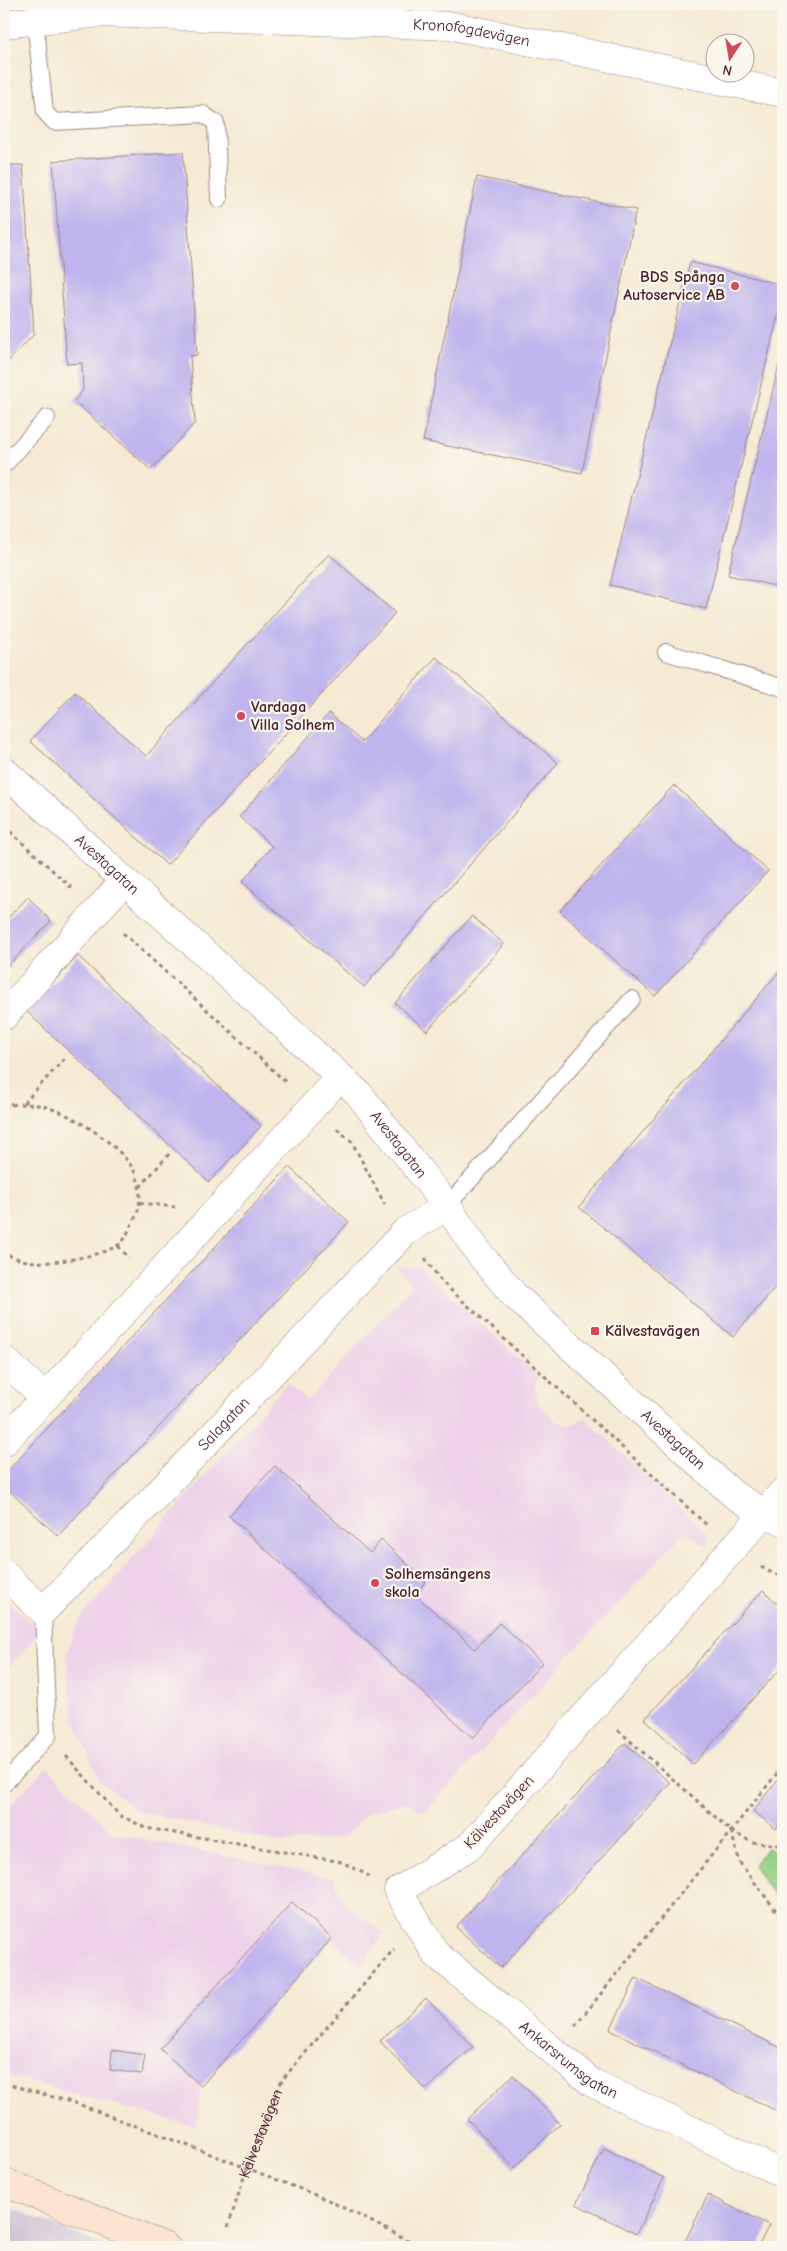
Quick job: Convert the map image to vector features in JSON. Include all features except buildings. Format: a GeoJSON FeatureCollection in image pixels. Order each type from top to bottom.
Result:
{"type":"FeatureCollection","features":[{"type":"Feature","properties":{"kind":"street","name":"Kronofogdevägen"},"geometry":{"type":"LineString","coordinates":[[4,24],[101,14],[453,26],[783,94]]}},
{"type":"Feature","properties":{"kind":"street","name":"Avestagatan"},"geometry":{"type":"LineString","coordinates":[[4,771],[358,1093],[447,1206],[478,1252],[514,1295],[734,1495],[774,1517]]}},
{"type":"Feature","properties":{"kind":"street"},"geometry":{"type":"LineString","coordinates":[[4,1016],[124,881]]}},
{"type":"Feature","properties":{"kind":"street"},"geometry":{"type":"LineString","coordinates":[[4,1442],[340,1077]]}},
{"type":"Feature","properties":{"kind":"street","name":"Salagatan"},"geometry":{"type":"LineString","coordinates":[[43,1611],[150,1502],[405,1232],[447,1206]]}},
{"type":"Feature","properties":{"kind":"street"},"geometry":{"type":"LineString","coordinates":[[4,1360],[45,1397]]}},
{"type":"Feature","properties":{"kind":"street","name":"Kälvestavägen"},"geometry":{"type":"LineString","coordinates":[[398,1891],[470,1846],[734,1550],[774,1517],[783,1492]]}},
{"type":"Feature","properties":{"kind":"street"},"geometry":{"type":"LineString","coordinates":[[4,1574],[43,1611]]}},
{"type":"Feature","properties":{"kind":"street","name":"Ankarsrumsgatan"},"geometry":{"type":"LineString","coordinates":[[398,1891],[436,1954],[591,2082],[783,2174]]}},
{"type":"Feature","properties":{"kind":"street"},"geometry":{"type":"LineString","coordinates":[[4,2182],[166,2247]]}},
{"type":"Feature","properties":{"kind":"lane"},"geometry":{"type":"LineString","coordinates":[[36,20],[45,112],[54,122],[203,114],[216,123],[219,199]]}},
{"type":"Feature","properties":{"kind":"lane"},"geometry":{"type":"LineString","coordinates":[[4,465],[48,418]]}},
{"type":"Feature","properties":{"kind":"lane"},"geometry":{"type":"LineString","coordinates":[[666,652],[783,688]]}},
{"type":"Feature","properties":{"kind":"lane"},"geometry":{"type":"LineString","coordinates":[[447,1206],[632,999]]}},
{"type":"Feature","properties":{"kind":"lane"},"geometry":{"type":"LineString","coordinates":[[4,1784],[48,1736],[43,1611]]}},
{"type":"Feature","properties":{"kind":"path"},"geometry":{"type":"LineString","coordinates":[[4,826],[352,1142],[385,1205],[441,1280],[734,1550],[772,1573],[783,1576]]}},
{"type":"Feature","properties":{"kind":"path"},"geometry":{"type":"LineString","coordinates":[[24,1104],[65,1058]]}},
{"type":"Feature","properties":{"kind":"path"},"geometry":{"type":"LineString","coordinates":[[4,1098],[13,1105]]}},
{"type":"Feature","properties":{"kind":"path"},"geometry":{"type":"LineString","coordinates":[[4,1106],[24,1104],[43,1106],[69,1116],[97,1134],[128,1162],[136,1174],[140,1203],[137,1216],[123,1241],[113,1249],[61,1263],[49,1264],[35,1263],[4,1253]]}},
{"type":"Feature","properties":{"kind":"path"},"geometry":{"type":"LineString","coordinates":[[139,1187],[169,1154]]}},
{"type":"Feature","properties":{"kind":"path"},"geometry":{"type":"LineString","coordinates":[[592,1708],[731,1830],[752,1842],[783,1846]]}},
{"type":"Feature","properties":{"kind":"path"},"geometry":{"type":"LineString","coordinates":[[48,1736],[119,1814],[146,1828],[342,1862],[398,1891]]}},
{"type":"Feature","properties":{"kind":"path"},"geometry":{"type":"LineString","coordinates":[[555,2052],[783,1766]]}},
{"type":"Feature","properties":{"kind":"path"},"geometry":{"type":"LineString","coordinates":[[731,1830],[740,1863],[783,1920]]}},
{"type":"Feature","properties":{"kind":"path","name":"Kälvestavägen"},"geometry":{"type":"LineString","coordinates":[[228,2227],[247,2168],[282,2080],[399,1944]]}},
{"type":"Feature","properties":{"kind":"path"},"geometry":{"type":"LineString","coordinates":[[4,2082],[78,2104],[247,2168],[328,2200],[422,2247]]}},
{"type":"Feature","properties":{"kind":"shaded area","name":"Solhemsängens skola"},"geometry":{"type":"Polygon","coordinates":[[[396,1267],[419,1267],[539,1377],[535,1386],[538,1404],[557,1422],[571,1425],[585,1418],[708,1535],[707,1546],[684,1532],[425,1812],[405,1802],[367,1813],[344,1838],[280,1843],[137,1811],[100,1781],[74,1720],[66,1654],[80,1619],[287,1383],[307,1401],[412,1286],[396,1267]]]}},
{"type":"Feature","properties":{"kind":"shaded area"},"geometry":{"type":"Polygon","coordinates":[[[4,1598],[40,1631],[4,1673],[4,1598]]]}},
{"type":"Feature","properties":{"kind":"shaded area"},"geometry":{"type":"Polygon","coordinates":[[[47,1767],[113,1833],[334,1878],[344,1904],[384,1933],[360,1966],[332,1938],[201,2086],[197,2127],[4,2075],[4,1811],[47,1767]]]}},
{"type":"Feature","properties":{"kind":"shaded area"},"geometry":{"type":"Polygon","coordinates":[[[4,2205],[106,2247],[4,2247],[4,2205]]]}},
{"type":"Feature","properties":{"kind":"green space"},"geometry":{"type":"Polygon","coordinates":[[[767,1848],[783,1856],[783,1905],[777,1900],[753,1865],[767,1848]]]}},
{"type":"Feature","properties":{"kind":"place","name":"BDS Spånga Autoservice AB"},"geometry":{"type":"Point","coordinates":[735,286]}},
{"type":"Feature","properties":{"kind":"place","name":"Vardaga Villa Solhem"},"geometry":{"type":"Point","coordinates":[241,716]}},
{"type":"Feature","properties":{"kind":"place","name":"Kälvestavägen"},"geometry":{"type":"Point","coordinates":[595,1331]}},
{"type":"Feature","properties":{"kind":"place","name":"Solhemsängens skola"},"geometry":{"type":"Point","coordinates":[375,1583]}}]}
